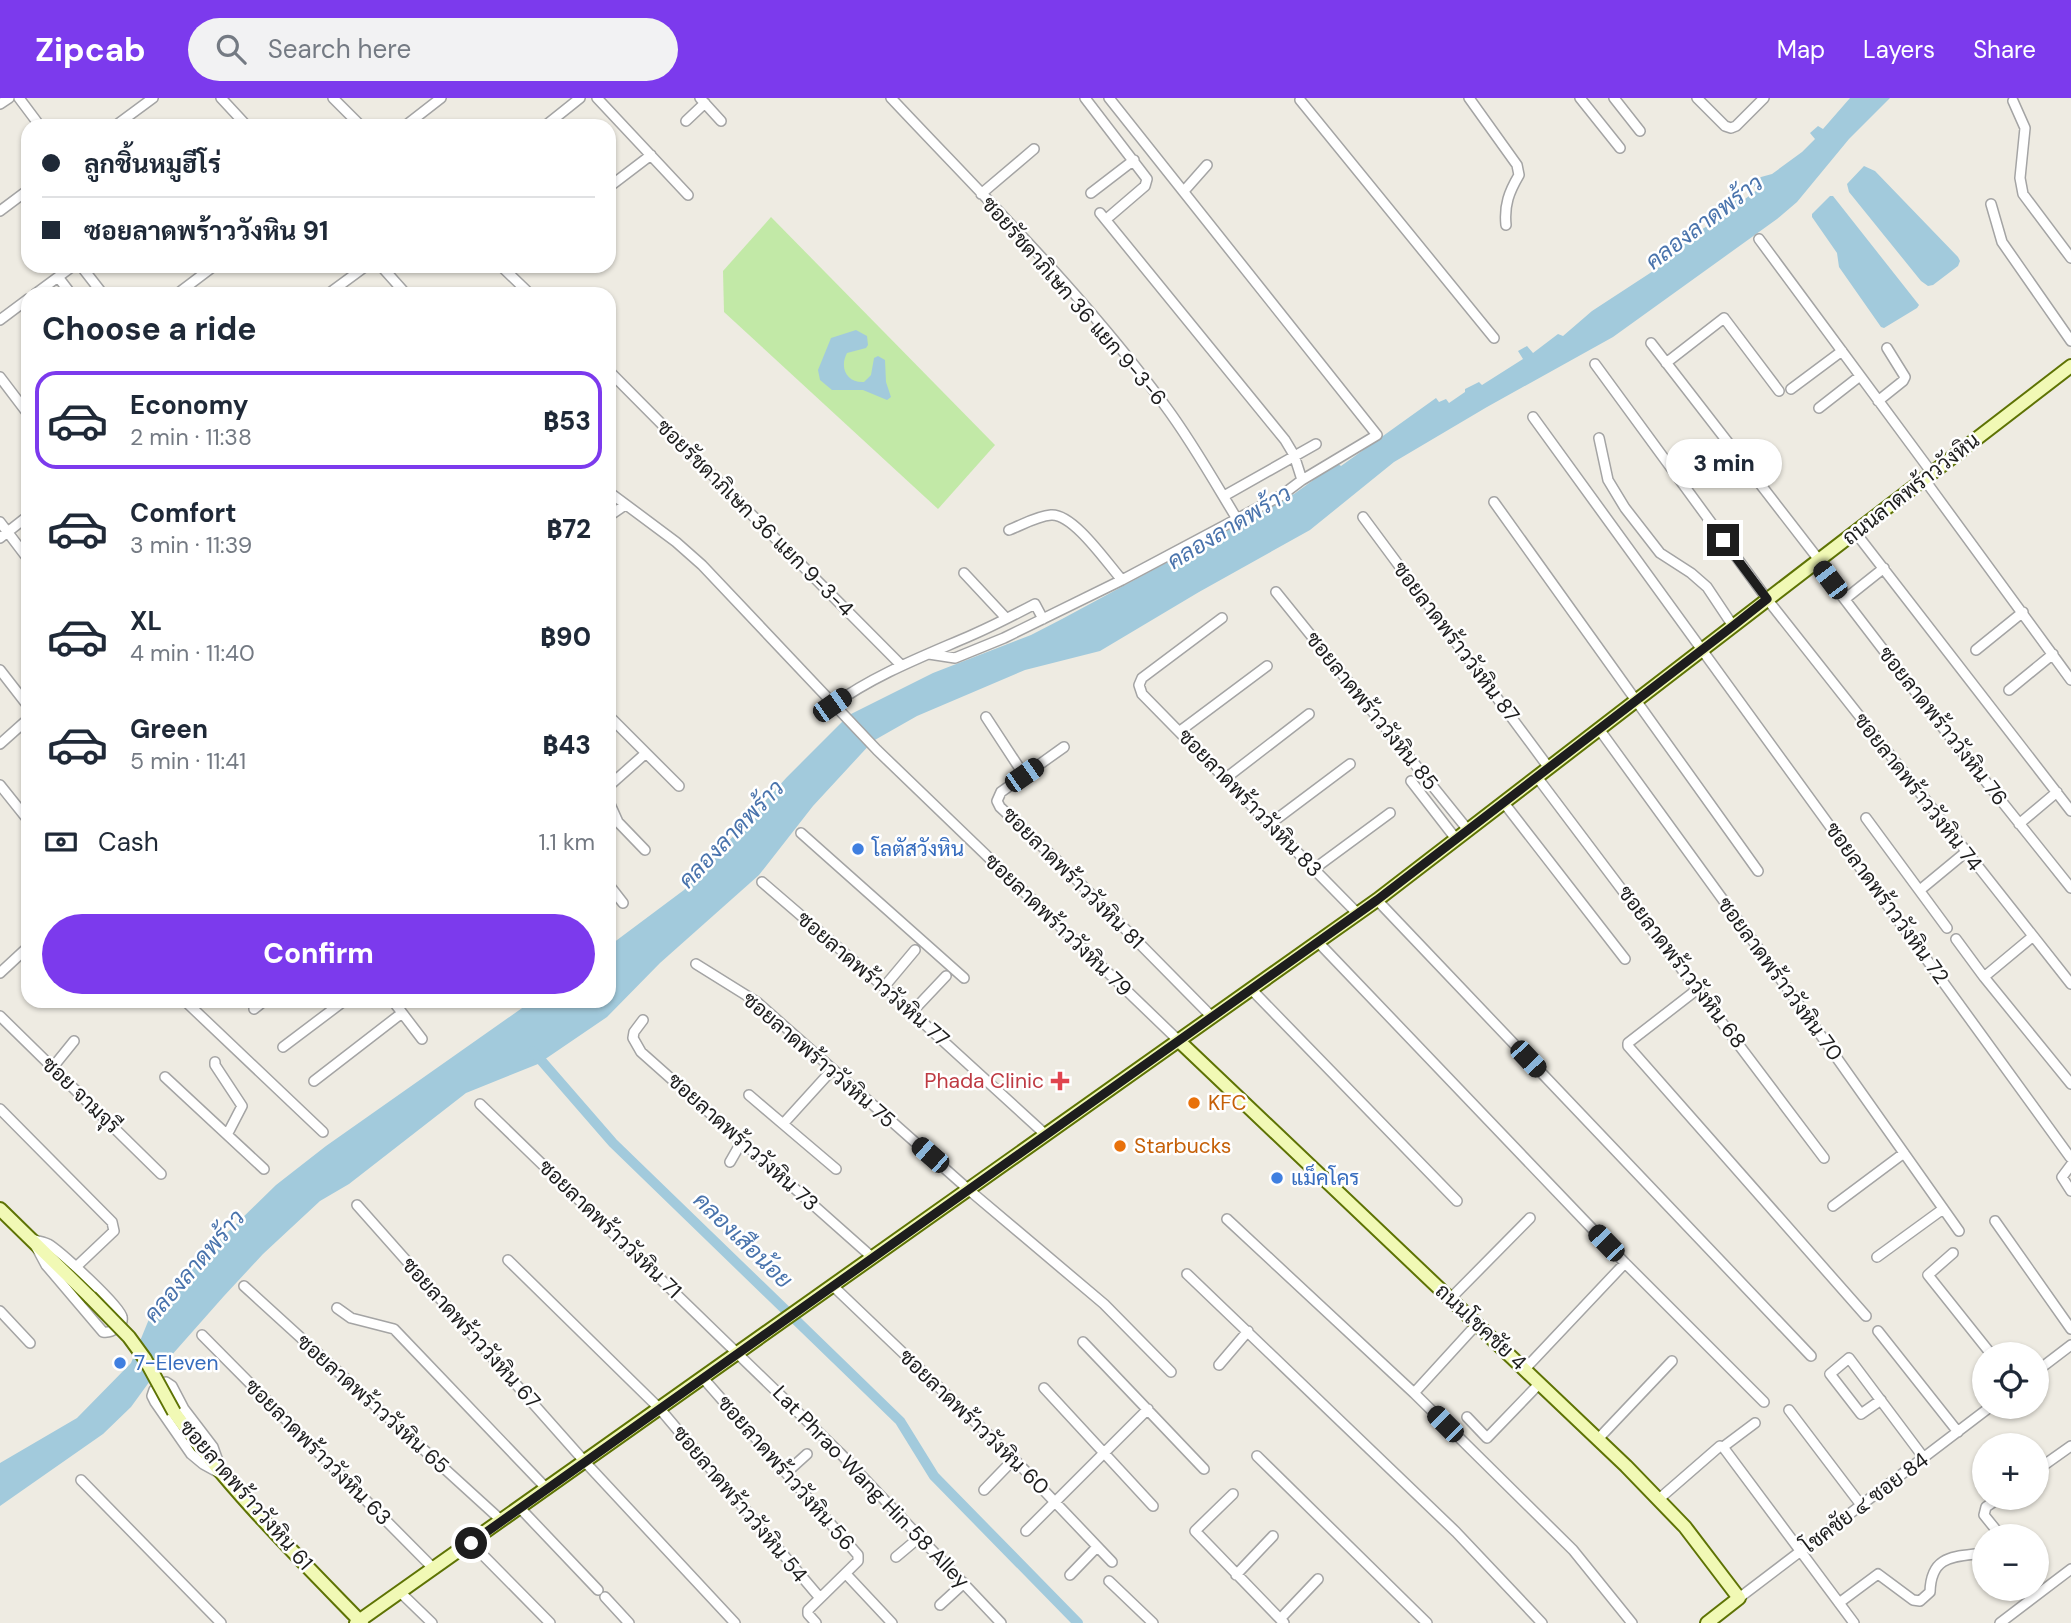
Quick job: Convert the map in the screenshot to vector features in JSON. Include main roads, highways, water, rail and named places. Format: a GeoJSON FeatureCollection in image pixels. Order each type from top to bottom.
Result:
{"type":"FeatureCollection","features":[{"type":"Feature","properties":{"kind":"main road","name":"ถนนลาดพร้าววังหิน"},"geometry":{"type":"LineString","coordinates":[[360,1622],[1358,914],[2071,366]]}},
{"type":"Feature","properties":{"kind":"main road","name":"ถนนโชคชัย 4"},"geometry":{"type":"LineString","coordinates":[[1178,1041],[1525,1368],[1685,1527],[1740,1598],[1707,1623]]}},
{"type":"Feature","properties":{"kind":"main road","name":"ซอยลาดพร้าววังหิน 61"},"geometry":{"type":"LineString","coordinates":[[0,1209],[129,1337],[145,1359],[174,1412],[223,1475],[360,1622]]}},
{"type":"Feature","properties":{"kind":"water"},"geometry":{"type":"Polygon","coordinates":[[[1850,98],[1890,98],[1849,139],[1797,202],[1777,219],[1613,337],[1394,462],[1310,530],[1100,651],[1025,670],[917,716],[873,741],[813,806],[759,875],[660,963],[616,1008],[616,941],[684,890],[787,777],[849,715],[933,673],[1031,635],[1062,619],[1294,494],[1337,463],[1341,466],[1436,398],[1439,402],[1446,399],[1449,403],[1465,392],[1465,389],[1479,382],[1482,385],[1523,359],[1518,351],[1527,346],[1533,353],[1558,334],[1563,336],[1592,311],[1667,262],[1665,259],[1683,240],[1718,220],[1712,211],[1742,196],[1745,199],[1757,190],[1753,184],[1802,152],[1815,139],[1810,133],[1818,126],[1823,129],[1850,98]]]}},
{"type":"Feature","properties":{"kind":"water"},"geometry":{"type":"Polygon","coordinates":[[[1864,166],[1875,171],[1958,257],[1958,266],[1933,285],[1928,286],[1921,281],[1849,192],[1847,184],[1864,166]]]}},
{"type":"Feature","properties":{"kind":"water"},"geometry":{"type":"Polygon","coordinates":[[[1830,196],[1833,196],[1919,305],[1884,328],[1839,267],[1837,253],[1812,217],[1830,196]]]}},
{"type":"Feature","properties":{"kind":"water"},"geometry":{"type":"Polygon","coordinates":[[[856,330],[867,336],[868,345],[847,353],[844,364],[846,374],[853,380],[864,382],[871,375],[874,358],[878,356],[885,360],[886,382],[891,397],[887,400],[863,390],[832,390],[820,380],[818,370],[831,338],[856,330]]]}},
{"type":"Feature","properties":{"kind":"water","name":"คลองลาดพร้าว"},"geometry":{"type":"Polygon","coordinates":[[[522,1008],[616,1008],[607,1017],[538,1064],[466,1093],[349,1184],[320,1201],[263,1254],[155,1374],[131,1407],[103,1434],[0,1506],[0,1463],[77,1418],[131,1363],[156,1302],[276,1185],[326,1146],[522,1008]]]}},
{"type":"Feature","properties":{"kind":"waterway","name":"คลองเสือน้อย"},"geometry":{"type":"LineString","coordinates":[[533,1051],[613,1143],[900,1421],[934,1476],[1078,1623]]}},
{"type":"Feature","properties":{"kind":"place","name":"โลตัสวังหิน"},"geometry":{"type":"Point","coordinates":[858,849]}},
{"type":"Feature","properties":{"kind":"place","name":"Phada Clinic"},"geometry":{"type":"Point","coordinates":[1060,1081]}},
{"type":"Feature","properties":{"kind":"place","name":"KFC"},"geometry":{"type":"Point","coordinates":[1194,1103]}},
{"type":"Feature","properties":{"kind":"place","name":"Starbucks"},"geometry":{"type":"Point","coordinates":[1120,1146]}},
{"type":"Feature","properties":{"kind":"place","name":"แม็คโคร"},"geometry":{"type":"Point","coordinates":[1277,1178]}},
{"type":"Feature","properties":{"kind":"place","name":"7-Eleven"},"geometry":{"type":"Point","coordinates":[120,1363]}}]}
